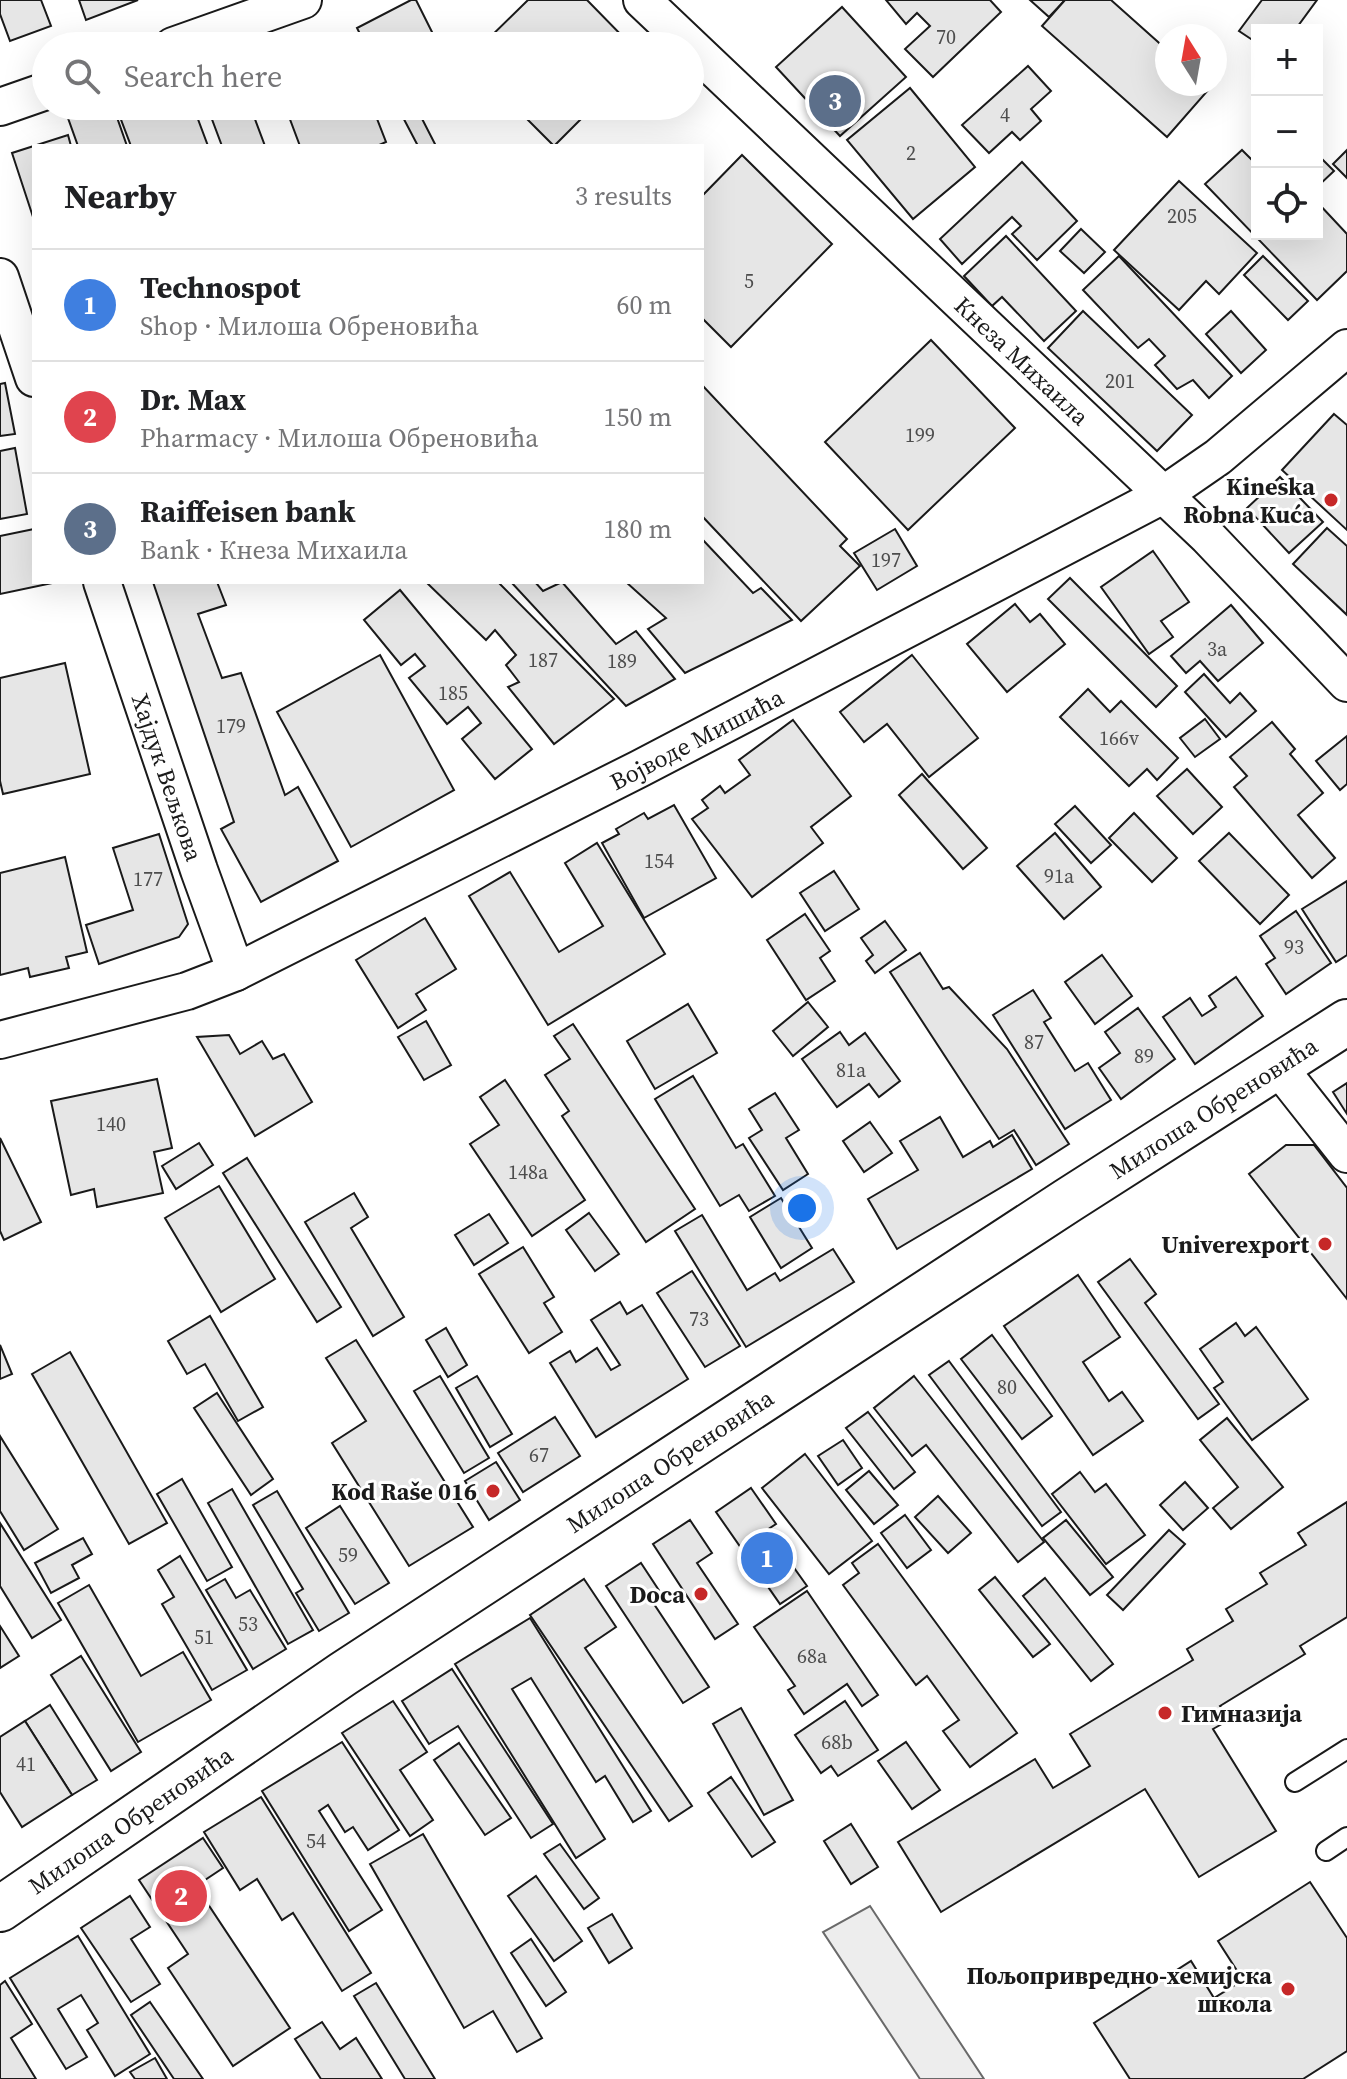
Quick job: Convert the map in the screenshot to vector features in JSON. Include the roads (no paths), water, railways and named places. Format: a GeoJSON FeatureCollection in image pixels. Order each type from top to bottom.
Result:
{"type":"FeatureCollection","features":[{"type":"Feature","properties":{"kind":"street"},"geometry":{"type":"LineString","coordinates":[[213,32],[303,0]]}},
{"type":"Feature","properties":{"kind":"street","name":"Кнеза Михаила"},"geometry":{"type":"LineString","coordinates":[[642,0],[676,32]]}},
{"type":"Feature","properties":{"kind":"street","name":"Кнеза Михаила"},"geometry":{"type":"LineString","coordinates":[[704,59],[1208,537],[1347,683]]}},
{"type":"Feature","properties":{"kind":"street"},"geometry":{"type":"LineString","coordinates":[[0,107],[32,96]]}},
{"type":"Feature","properties":{"kind":"street"},"geometry":{"type":"LineString","coordinates":[[0,277],[32,372]]}},
{"type":"Feature","properties":{"kind":"street","name":"Војводе Мишића"},"geometry":{"type":"LineString","coordinates":[[0,1040],[187,991],[236,972],[653,762],[1163,495],[1218,457],[1347,348]]}},
{"type":"Feature","properties":{"kind":"street","name":"Хајдук Вељкова"},"geometry":{"type":"LineString","coordinates":[[103,584],[236,972]]}},
{"type":"Feature","properties":{"kind":"street","name":"Милоша Обреновића"},"geometry":{"type":"LineString","coordinates":[[0,1909],[343,1674],[1347,1022]]}},
{"type":"Feature","properties":{"kind":"street"},"geometry":{"type":"LineString","coordinates":[[1279,1068],[1347,1154]]}},
{"type":"Feature","properties":{"kind":"lane"},"geometry":{"type":"LineString","coordinates":[[1295,1782],[1347,1749]]}},
{"type":"Feature","properties":{"kind":"lane"},"geometry":{"type":"LineString","coordinates":[[1326,1851],[1347,1837]]}},
{"type":"Feature","properties":{"kind":"place","name":"Raiffeisen bank"},"geometry":{"type":"Point","coordinates":[835,101]}},
{"type":"Feature","properties":{"kind":"place","name":"Kineska Robna Kuća"},"geometry":{"type":"Point","coordinates":[1331,500]}},
{"type":"Feature","properties":{"kind":"place","name":"Univerexport"},"geometry":{"type":"Point","coordinates":[1325,1244]}},
{"type":"Feature","properties":{"kind":"place","name":"Kod Raše 016"},"geometry":{"type":"Point","coordinates":[493,1491]}},
{"type":"Feature","properties":{"kind":"place","name":"Technospot"},"geometry":{"type":"Point","coordinates":[767,1558]}},
{"type":"Feature","properties":{"kind":"place","name":"Doca"},"geometry":{"type":"Point","coordinates":[701,1594]}},
{"type":"Feature","properties":{"kind":"place","name":"Гимназија"},"geometry":{"type":"Point","coordinates":[1165,1713]}},
{"type":"Feature","properties":{"kind":"place","name":"Dr. Max"},"geometry":{"type":"Point","coordinates":[181,1896]}},
{"type":"Feature","properties":{"kind":"place","name":"Пољопривредно-хемијска школа"},"geometry":{"type":"Point","coordinates":[1288,1989]}}]}
